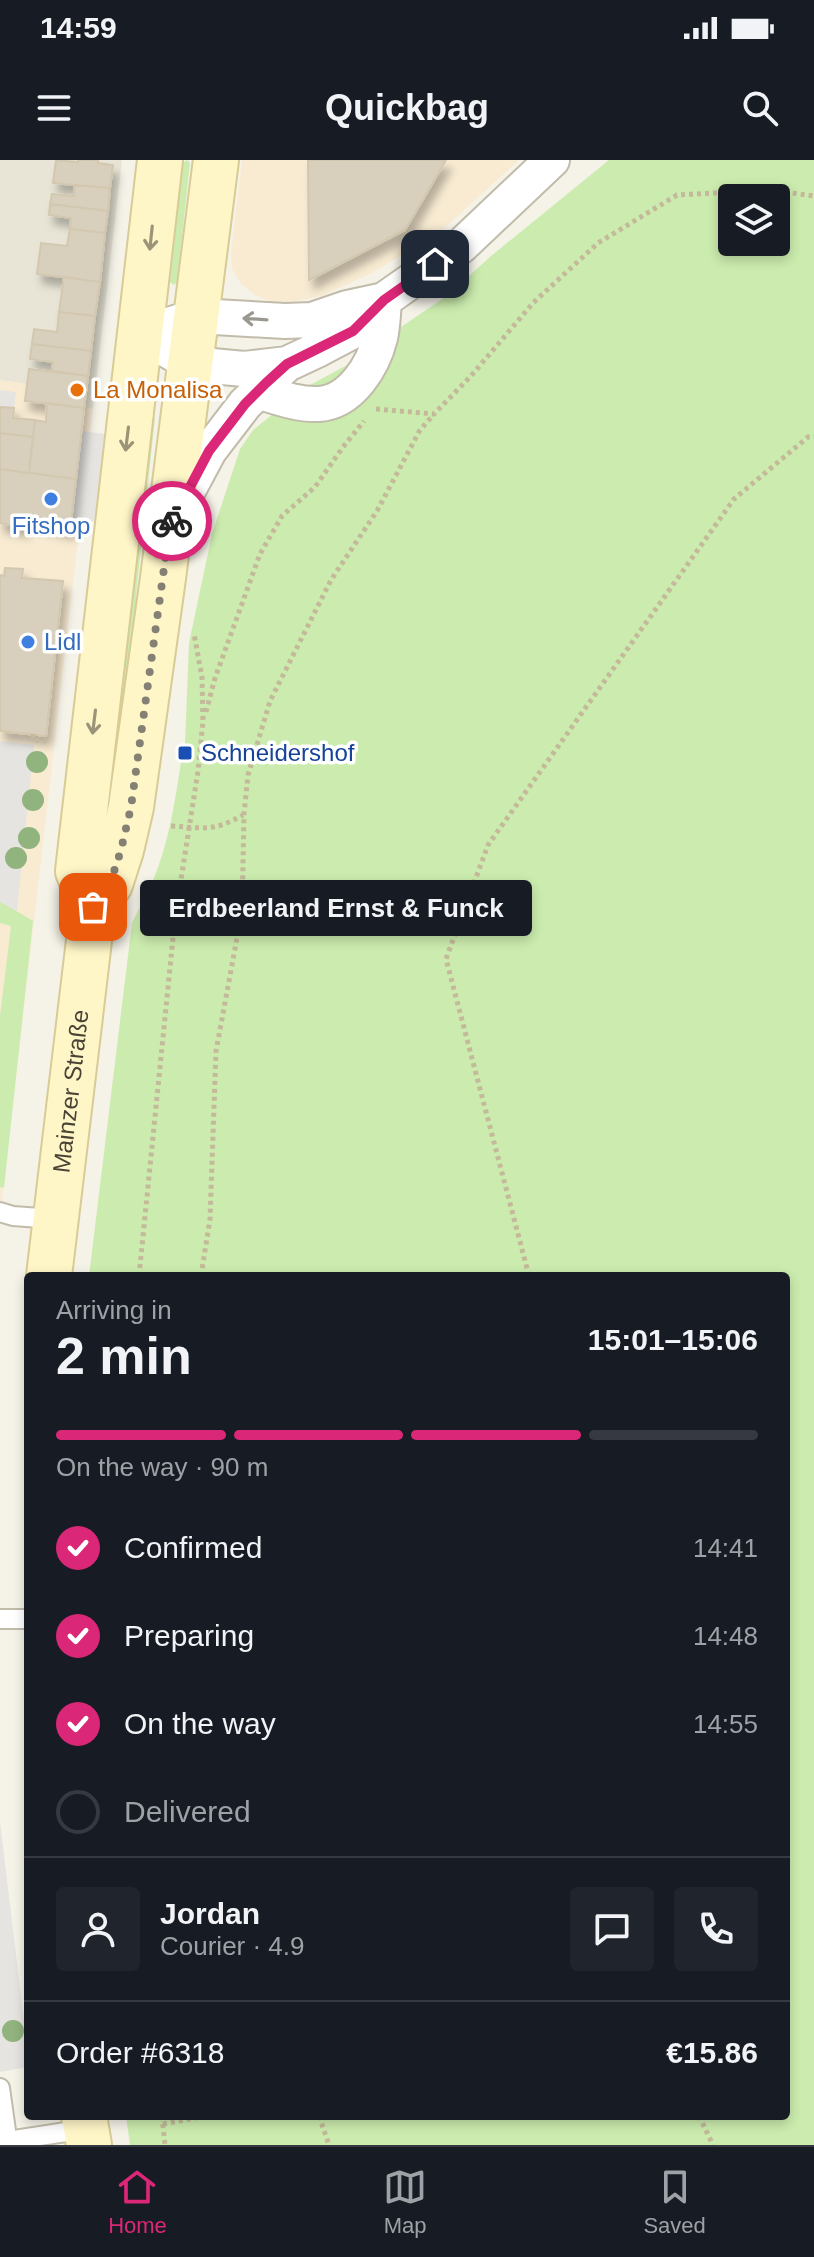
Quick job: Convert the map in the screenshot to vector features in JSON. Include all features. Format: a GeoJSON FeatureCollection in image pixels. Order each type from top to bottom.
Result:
{"type":"FeatureCollection","features":[{"type":"Feature","properties":{"kind":"main road"},"geometry":{"type":"LineString","coordinates":[[140,334],[160,160]]}},
{"type":"Feature","properties":{"kind":"main road"},"geometry":{"type":"LineString","coordinates":[[170,525],[216,160]]}},
{"type":"Feature","properties":{"kind":"main road","name":"Mainzer Straße"},"geometry":{"type":"LineString","coordinates":[[93,907],[78,871],[140,334]]}},
{"type":"Feature","properties":{"kind":"main road","name":"Mainzer Straße"},"geometry":{"type":"LineString","coordinates":[[49,1272],[93,907],[110,884],[131,807],[170,525]]}},
{"type":"Feature","properties":{"kind":"street"},"geometry":{"type":"LineString","coordinates":[[170,525],[209,451],[257,391],[287,364],[353,331],[384,300],[461,246],[552,160]]}},
{"type":"Feature","properties":{"kind":"street"},"geometry":{"type":"LineString","coordinates":[[140,334],[197,316],[312,320],[384,300]]}},
{"type":"Feature","properties":{"kind":"street"},"geometry":{"type":"LineString","coordinates":[[257,391],[303,403],[322,404],[340,399],[361,378],[375,353],[381,335],[384,300]]}},
{"type":"Feature","properties":{"kind":"street"},"geometry":{"type":"LineString","coordinates":[[140,334],[191,364],[244,369],[287,364]]}},
{"type":"Feature","properties":{"kind":"lane"},"geometry":{"type":"LineString","coordinates":[[0,1212],[54,1219]]}},
{"type":"Feature","properties":{"kind":"lane"},"geometry":{"type":"LineString","coordinates":[[0,1619],[24,1619]]}},
{"type":"Feature","properties":{"kind":"lane"},"geometry":{"type":"LineString","coordinates":[[0,2088],[5,2142],[86,2130]]}},
{"type":"Feature","properties":{"kind":"path"},"geometry":{"type":"LineString","coordinates":[[202,1272],[210,1219],[216,1051],[242,911],[248,775],[270,701],[331,580],[377,511],[420,430],[533,303],[598,243],[677,195],[770,190],[814,196]]}},
{"type":"Feature","properties":{"kind":"path"},"geometry":{"type":"LineString","coordinates":[[374,409],[382,399]]}},
{"type":"Feature","properties":{"kind":"path"},"geometry":{"type":"LineString","coordinates":[[415,413],[434,414]]}},
{"type":"Feature","properties":{"kind":"path"},"geometry":{"type":"LineString","coordinates":[[203,721],[215,678],[260,554],[282,516],[315,487],[366,418]]}},
{"type":"Feature","properties":{"kind":"path"},"geometry":{"type":"LineString","coordinates":[[528,1272],[446,959],[488,845],[734,499],[808,437],[814,437]]}},
{"type":"Feature","properties":{"kind":"path"},"geometry":{"type":"LineString","coordinates":[[139,1272],[175,918],[203,721],[202,677],[194,633]]}},
{"type":"Feature","properties":{"kind":"path"},"geometry":{"type":"LineString","coordinates":[[33,734],[33,740],[46,741]]}},
{"type":"Feature","properties":{"kind":"path"},"geometry":{"type":"LineString","coordinates":[[171,826],[223,826],[244,814]]}},
{"type":"Feature","properties":{"kind":"path"},"geometry":{"type":"LineString","coordinates":[[162,2120],[165,2145]]}},
{"type":"Feature","properties":{"kind":"path"},"geometry":{"type":"LineString","coordinates":[[163,2124],[184,2120]]}},
{"type":"Feature","properties":{"kind":"path"},"geometry":{"type":"LineString","coordinates":[[320,2120],[329,2145]]}},
{"type":"Feature","properties":{"kind":"path"},"geometry":{"type":"LineString","coordinates":[[701,2120],[713,2145]]}},
{"type":"Feature","properties":{"kind":"shaded area"},"geometry":{"type":"Polygon","coordinates":[[[0,160],[122,160],[93,409],[25,401],[27,384],[0,380],[0,160]]]}},
{"type":"Feature","properties":{"kind":"shaded area"},"geometry":{"type":"Polygon","coordinates":[[[242,160],[519,160],[440,232],[372,273],[321,296],[274,303],[255,295],[241,284],[232,269],[231,253],[242,160]]]}},
{"type":"Feature","properties":{"kind":"shaded area"},"geometry":{"type":"Polygon","coordinates":[[[0,380],[27,384],[26,401],[93,409],[0,1216],[0,380]]]}},
{"type":"Feature","properties":{"kind":"shaded area"},"geometry":{"type":"Polygon","coordinates":[[[0,390],[16,392],[14,408],[0,407],[0,390]]]}},
{"type":"Feature","properties":{"kind":"shaded area"},"geometry":{"type":"Polygon","coordinates":[[[82,431],[127,437],[117,524],[71,519],[82,431]]]}},
{"type":"Feature","properties":{"kind":"shaded area"},"geometry":{"type":"Polygon","coordinates":[[[0,741],[34,745],[17,911],[0,902],[0,741]]]}},
{"type":"Feature","properties":{"kind":"shaded area"},"geometry":{"type":"Polygon","coordinates":[[[0,1822],[24,2020],[24,2068],[0,2072],[0,1822]]]}},
{"type":"Feature","properties":{"kind":"green space"},"geometry":{"type":"Polygon","coordinates":[[[187,160],[190,163],[177,282],[174,285],[170,282],[183,163],[187,160]]]}},
{"type":"Feature","properties":{"kind":"green space"},"geometry":{"type":"Polygon","coordinates":[[[609,160],[814,160],[814,2145],[130,2145],[127,2120],[790,2120],[790,1272],[89,1272],[132,923],[152,884],[164,850],[181,762],[188,763],[191,745],[185,744],[189,643],[212,534],[240,449],[253,430],[279,409],[329,417],[351,411],[366,397],[390,358],[401,327],[448,295],[609,160]]]}},
{"type":"Feature","properties":{"kind":"green space"},"geometry":{"type":"Polygon","coordinates":[[[351,363],[334,388],[310,388],[310,385],[351,363]]]}},
{"type":"Feature","properties":{"kind":"green space"},"geometry":{"type":"Polygon","coordinates":[[[148,417],[155,418],[136,595],[137,659],[101,872],[148,417]]]}},
{"type":"Feature","properties":{"kind":"green space"},"geometry":{"type":"Polygon","coordinates":[[[0,901],[33,921],[4,1188],[0,1187],[0,1016],[11,926],[0,923],[0,901]]]}},
{"type":"Feature","properties":{"kind":"building"},"geometry":{"type":"Polygon","coordinates":[[[56,160],[98,160],[98,163],[113,165],[110,188],[53,183],[56,160]]]}},
{"type":"Feature","properties":{"kind":"building"},"geometry":{"type":"Polygon","coordinates":[[[308,160],[446,160],[405,230],[309,280],[308,160]]]}},
{"type":"Feature","properties":{"kind":"building"},"geometry":{"type":"Polygon","coordinates":[[[75,185],[110,188],[108,211],[50,204],[52,194],[74,196],[75,185]]]}},
{"type":"Feature","properties":{"kind":"building"},"geometry":{"type":"Polygon","coordinates":[[[50,204],[108,211],[105,233],[70,229],[71,218],[49,215],[50,204]]]}},
{"type":"Feature","properties":{"kind":"building"},"geometry":{"type":"Polygon","coordinates":[[[70,229],[105,233],[100,282],[37,274],[41,243],[67,246],[70,229]]]}},
{"type":"Feature","properties":{"kind":"building"},"geometry":{"type":"Polygon","coordinates":[[[64,277],[100,282],[95,316],[59,312],[64,277]]]}},
{"type":"Feature","properties":{"kind":"building"},"geometry":{"type":"Polygon","coordinates":[[[59,312],[95,316],[91,351],[32,344],[34,329],[57,332],[59,312]]]}},
{"type":"Feature","properties":{"kind":"building"},"geometry":{"type":"Polygon","coordinates":[[[32,344],[91,351],[88,376],[52,371],[53,362],[30,359],[32,344]]]}},
{"type":"Feature","properties":{"kind":"building"},"geometry":{"type":"Polygon","coordinates":[[[29,369],[88,376],[84,408],[25,401],[29,369]]]}},
{"type":"Feature","properties":{"kind":"building"},"geometry":{"type":"Polygon","coordinates":[[[47,403],[84,408],[76,479],[29,473],[35,420],[46,422],[47,403]]]}},
{"type":"Feature","properties":{"kind":"building"},"geometry":{"type":"Polygon","coordinates":[[[0,407],[14,408],[13,418],[35,420],[33,437],[0,433],[0,407]]]}},
{"type":"Feature","properties":{"kind":"building"},"geometry":{"type":"Polygon","coordinates":[[[0,433],[33,437],[29,473],[0,469],[0,433]]]}},
{"type":"Feature","properties":{"kind":"building"},"geometry":{"type":"Polygon","coordinates":[[[0,469],[76,479],[70,530],[25,519],[24,528],[0,523],[0,469]]]}},
{"type":"Feature","properties":{"kind":"building","name":"Lidl"},"geometry":{"type":"Polygon","coordinates":[[[5,568],[23,569],[22,578],[63,581],[46,736],[0,731],[0,575],[4,576],[5,568]]]}},
{"type":"Feature","properties":{"kind":"way so far"},"geometry":{"type":"LineString","coordinates":[[93,907],[110,884],[131,807],[172,521]]}},
{"type":"Feature","properties":{"kind":"place","name":"La Monalisa"},"geometry":{"type":"Point","coordinates":[77,390]}},
{"type":"Feature","properties":{"kind":"place","name":"Fitshop"},"geometry":{"type":"Point","coordinates":[51,499]}},
{"type":"Feature","properties":{"kind":"place","name":"Lidl"},"geometry":{"type":"Point","coordinates":[28,642]}},
{"type":"Feature","properties":{"kind":"place","name":"Schneidershof"},"geometry":{"type":"Point","coordinates":[185,753]}},
{"type":"Feature","properties":{"kind":"place","name":"Erdbeerland Ernst & Funck"},"geometry":{"type":"Point","coordinates":[93,907]}},
{"type":"Feature","properties":{"kind":"route"},"geometry":{"type":"LineString","coordinates":[[172,521],[209,451],[245,404],[266,383],[287,364],[353,331],[384,300],[435,264]]}}]}
